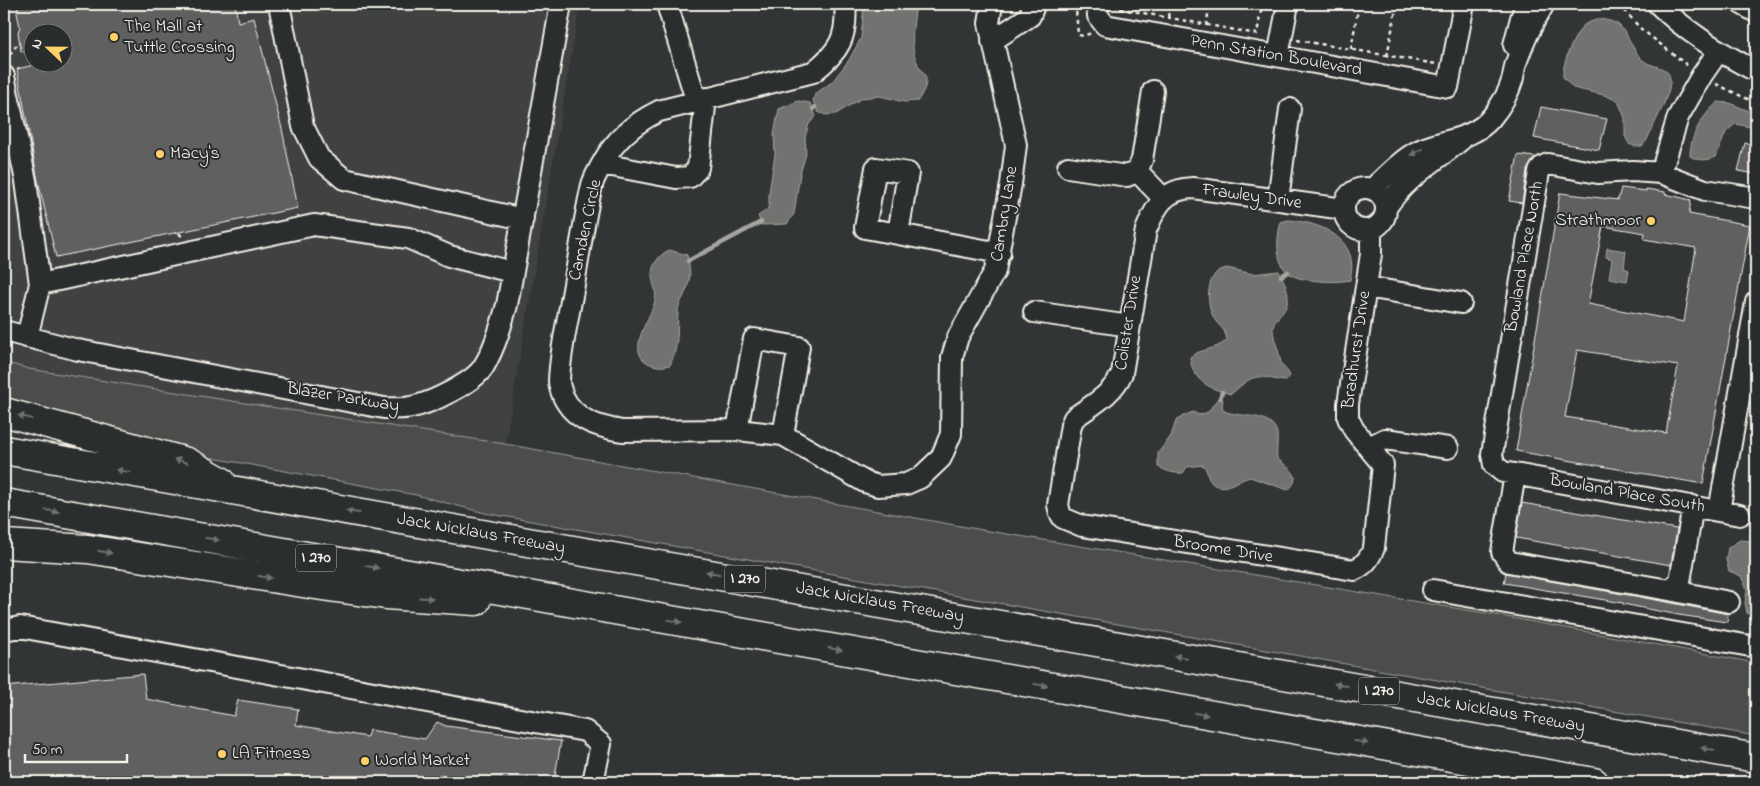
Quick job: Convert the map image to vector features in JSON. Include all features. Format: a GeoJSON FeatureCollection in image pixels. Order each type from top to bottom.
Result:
{"type":"FeatureCollection","features":[{"type":"Feature","properties":{"kind":"highway"},"geometry":{"type":"LineString","coordinates":[[4,412],[187,462],[240,491]]}},
{"type":"Feature","properties":{"kind":"highway","name":"Jack Nicklaus Freeway"},"geometry":{"type":"LineString","coordinates":[[4,450],[488,536],[748,579],[1756,758]]}},
{"type":"Feature","properties":{"kind":"highway","name":"I 270"},"geometry":{"type":"LineString","coordinates":[[4,503],[1594,782]]}},
{"type":"Feature","properties":{"kind":"highway"},"geometry":{"type":"LineString","coordinates":[[4,544],[88,549],[386,595],[627,612]]}},
{"type":"Feature","properties":{"kind":"street"},"geometry":{"type":"LineString","coordinates":[[279,4],[303,126],[319,158],[344,179],[523,219]]}},
{"type":"Feature","properties":{"kind":"street","name":"Blazer Parkway"},"geometry":{"type":"LineString","coordinates":[[4,332],[78,350],[379,407],[411,408],[440,398],[483,368],[499,335],[507,304],[562,4]]}},
{"type":"Feature","properties":{"kind":"street"},"geometry":{"type":"LineString","coordinates":[[602,164],[676,178],[690,177],[698,168],[701,99],[667,4]]}},
{"type":"Feature","properties":{"kind":"street","name":"Camden Circle"},"geometry":{"type":"LineString","coordinates":[[737,430],[622,431],[603,428],[585,420],[568,405],[562,395],[559,384],[561,359],[593,183],[616,142],[628,129],[642,119],[659,111],[701,99],[813,72],[831,56],[843,37],[847,21],[845,4]]}},
{"type":"Feature","properties":{"kind":"street","name":"Cambry Lane"},"geometry":{"type":"LineString","coordinates":[[737,430],[783,435],[865,482],[878,486],[906,484],[920,478],[940,458],[951,434],[952,357],[958,337],[967,318],[996,271],[1016,144],[988,23],[992,4]]}},
{"type":"Feature","properties":{"kind":"street"},"geometry":{"type":"LineString","coordinates":[[992,42],[1030,16],[1033,8],[1031,4]]}},
{"type":"Feature","properties":{"kind":"street","name":"Penn Station Boulevard"},"geometry":{"type":"LineString","coordinates":[[1097,4],[1098,16],[1105,25],[1205,33],[1278,56],[1448,87],[1464,4]]}},
{"type":"Feature","properties":{"kind":"street"},"geometry":{"type":"LineString","coordinates":[[1278,56],[1288,4]]}},
{"type":"Feature","properties":{"kind":"street"},"geometry":{"type":"LineString","coordinates":[[1516,64],[1513,52],[1515,40],[1526,4]]}},
{"type":"Feature","properties":{"kind":"street"},"geometry":{"type":"LineString","coordinates":[[1386,208],[1384,200],[1379,194],[1372,189],[1366,188],[1353,192],[1345,202],[1344,209],[1346,219],[1352,226],[1361,230],[1371,229],[1382,221],[1392,197],[1410,178],[1491,119],[1504,100],[1530,30],[1544,4]]}},
{"type":"Feature","properties":{"kind":"street"},"geometry":{"type":"LineString","coordinates":[[1658,4],[1671,17],[1718,52],[1756,71]]}},
{"type":"Feature","properties":{"kind":"street"},"geometry":{"type":"LineString","coordinates":[[1742,4],[1756,12]]}},
{"type":"Feature","properties":{"kind":"street"},"geometry":{"type":"LineString","coordinates":[[1661,174],[1678,117],[1702,75],[1718,52]]}},
{"type":"Feature","properties":{"kind":"street"},"geometry":{"type":"LineString","coordinates":[[4,65],[26,181],[40,284],[27,337]]}},
{"type":"Feature","properties":{"kind":"street"},"geometry":{"type":"LineString","coordinates":[[1068,166],[1127,176],[1137,171],[1142,160],[1153,91]]}},
{"type":"Feature","properties":{"kind":"street"},"geometry":{"type":"LineString","coordinates":[[1278,200],[1290,109]]}},
{"type":"Feature","properties":{"kind":"street"},"geometry":{"type":"LineString","coordinates":[[1372,189],[1414,153],[1436,143],[1463,138]]}},
{"type":"Feature","properties":{"kind":"street","name":"Bowland Place North"},"geometry":{"type":"LineString","coordinates":[[1509,473],[1494,465],[1492,454],[1539,172],[1542,167],[1548,164],[1598,172],[1633,170],[1661,174],[1704,190],[1756,198]]}},
{"type":"Feature","properties":{"kind":"street"},"geometry":{"type":"LineString","coordinates":[[1137,171],[1164,199]]}},
{"type":"Feature","properties":{"kind":"street","name":"Frawley Drive"},"geometry":{"type":"LineString","coordinates":[[1164,199],[1176,190],[1193,188],[1344,209]]}},
{"type":"Feature","properties":{"kind":"street","name":"Colister Drive"},"geometry":{"type":"LineString","coordinates":[[1063,518],[1058,505],[1074,418],[1112,390],[1118,383],[1122,373],[1146,230],[1152,215],[1164,199]]}},
{"type":"Feature","properties":{"kind":"street"},"geometry":{"type":"LineString","coordinates":[[40,284],[314,225],[408,238],[449,256],[512,272]]}},
{"type":"Feature","properties":{"kind":"street","name":"Bradhurst Drive"},"geometry":{"type":"LineString","coordinates":[[1371,229],[1371,254],[1348,404],[1348,418],[1354,430],[1383,465],[1374,548]]}},
{"type":"Feature","properties":{"kind":"street"},"geometry":{"type":"LineString","coordinates":[[898,234],[1000,253]]}},
{"type":"Feature","properties":{"kind":"street"},"geometry":{"type":"LineString","coordinates":[[1366,287],[1461,303]]}},
{"type":"Feature","properties":{"kind":"street","name":"Bowland Place South"},"geometry":{"type":"LineString","coordinates":[[1509,473],[1719,511],[1756,302]]}},
{"type":"Feature","properties":{"kind":"street"},"geometry":{"type":"LineString","coordinates":[[1034,312],[1130,326]]}},
{"type":"Feature","properties":{"kind":"street"},"geometry":{"type":"LineString","coordinates":[[737,430],[754,339],[799,347],[783,435]]}},
{"type":"Feature","properties":{"kind":"street"},"geometry":{"type":"LineString","coordinates":[[1369,446],[1385,439],[1448,448]]}},
{"type":"Feature","properties":{"kind":"street"},"geometry":{"type":"LineString","coordinates":[[1509,473],[1502,552],[1510,562],[1729,602]]}},
{"type":"Feature","properties":{"kind":"street"},"geometry":{"type":"LineString","coordinates":[[1669,590],[1680,581],[1693,506]]}},
{"type":"Feature","properties":{"kind":"street"},"geometry":{"type":"LineString","coordinates":[[1719,511],[1740,515]]}},
{"type":"Feature","properties":{"kind":"street","name":"Broome Drive"},"geometry":{"type":"LineString","coordinates":[[1063,518],[1082,526],[1354,570],[1362,566],[1374,548]]}},
{"type":"Feature","properties":{"kind":"street"},"geometry":{"type":"LineString","coordinates":[[1434,590],[1756,647]]}},
{"type":"Feature","properties":{"kind":"street"},"geometry":{"type":"LineString","coordinates":[[4,630],[20,628],[585,731],[600,744],[593,782]]}},
{"type":"Feature","properties":{"kind":"path"},"geometry":{"type":"LineString","coordinates":[[1117,4],[1116,8],[1205,33],[1257,34],[1262,4]]}},
{"type":"Feature","properties":{"kind":"path"},"geometry":{"type":"LineString","coordinates":[[1205,33],[1210,4]]}},
{"type":"Feature","properties":{"kind":"path"},"geometry":{"type":"LineString","coordinates":[[1351,50],[1359,4]]}},
{"type":"Feature","properties":{"kind":"path"},"geometry":{"type":"LineString","coordinates":[[1388,56],[1396,4]]}},
{"type":"Feature","properties":{"kind":"path"},"geometry":{"type":"LineString","coordinates":[[1619,4],[1640,28],[1702,75],[1712,82],[1756,103]]}},
{"type":"Feature","properties":{"kind":"path"},"geometry":{"type":"LineString","coordinates":[[1298,31],[1297,40],[1441,65]]}},
{"type":"Feature","properties":{"kind":"path"},"geometry":{"type":"LineString","coordinates":[[4,65],[18,42]]}},
{"type":"Feature","properties":{"kind":"path"},"geometry":{"type":"LineString","coordinates":[[183,239],[191,237]]}},
{"type":"Feature","properties":{"kind":"shaded area"},"geometry":{"type":"Polygon","coordinates":[[[4,4],[580,4],[505,444],[29,369],[4,362],[4,4]]]}},
{"type":"Feature","properties":{"kind":"shaded area"},"geometry":{"type":"Polygon","coordinates":[[[864,4],[916,4],[913,49],[925,77],[926,85],[924,91],[918,101],[904,102],[880,96],[862,98],[836,114],[826,115],[818,112],[813,101],[815,94],[832,82],[849,60],[861,38],[864,4]]]}},
{"type":"Feature","properties":{"kind":"shaded area"},"geometry":{"type":"Polygon","coordinates":[[[1599,19],[1613,22],[1620,26],[1642,60],[1663,69],[1669,74],[1669,89],[1664,104],[1647,140],[1642,146],[1629,144],[1625,136],[1625,118],[1618,101],[1604,95],[1573,88],[1563,77],[1569,49],[1576,35],[1584,25],[1599,19]]]}},
{"type":"Feature","properties":{"kind":"shaded area"},"geometry":{"type":"Polygon","coordinates":[[[798,101],[810,103],[816,116],[809,124],[805,137],[806,154],[800,174],[794,214],[787,224],[762,225],[758,216],[767,210],[769,205],[775,154],[774,133],[779,109],[798,101]]]}},
{"type":"Feature","properties":{"kind":"shaded area"},"geometry":{"type":"Polygon","coordinates":[[[1718,102],[1730,103],[1756,114],[1756,128],[1735,124],[1726,132],[1716,157],[1703,160],[1693,158],[1690,156],[1692,141],[1698,126],[1718,102]]]}},
{"type":"Feature","properties":{"kind":"shaded area"},"geometry":{"type":"Polygon","coordinates":[[[1288,220],[1313,224],[1335,235],[1350,254],[1352,266],[1350,280],[1331,282],[1310,280],[1299,278],[1289,273],[1280,261],[1278,253],[1278,237],[1281,222],[1288,220]]]}},
{"type":"Feature","properties":{"kind":"shaded area"},"geometry":{"type":"Polygon","coordinates":[[[1607,248],[1626,251],[1624,268],[1629,270],[1627,281],[1609,278],[1612,259],[1606,257],[1607,248]]]}},
{"type":"Feature","properties":{"kind":"shaded area"},"geometry":{"type":"Polygon","coordinates":[[[669,250],[687,255],[690,279],[678,309],[677,339],[673,358],[670,365],[659,366],[648,363],[641,357],[639,341],[655,300],[652,277],[653,268],[659,258],[669,250]]]}},
{"type":"Feature","properties":{"kind":"shaded area"},"geometry":{"type":"Polygon","coordinates":[[[1227,268],[1253,274],[1279,271],[1286,286],[1288,302],[1275,322],[1273,329],[1281,364],[1290,376],[1286,381],[1258,377],[1247,381],[1231,394],[1203,383],[1194,372],[1190,357],[1218,346],[1227,340],[1224,331],[1212,315],[1208,296],[1213,277],[1218,271],[1227,268]]]}},
{"type":"Feature","properties":{"kind":"shaded area"},"geometry":{"type":"Polygon","coordinates":[[[4,362],[29,369],[505,444],[977,529],[1485,613],[1756,663],[1756,736],[485,513],[416,495],[197,455],[4,403],[4,362]]]}},
{"type":"Feature","properties":{"kind":"shaded area"},"geometry":{"type":"Polygon","coordinates":[[[1218,398],[1223,399],[1222,406],[1224,411],[1262,419],[1274,426],[1277,433],[1277,458],[1295,476],[1293,485],[1288,490],[1250,477],[1228,486],[1218,486],[1209,479],[1203,465],[1187,467],[1183,473],[1170,472],[1158,467],[1158,453],[1171,436],[1176,421],[1193,412],[1199,415],[1208,412],[1218,398]]]}},
{"type":"Feature","properties":{"kind":"shaded area"},"geometry":{"type":"Polygon","coordinates":[[[1740,540],[1756,541],[1756,618],[1747,613],[1745,603],[1747,590],[1741,576],[1729,571],[1726,560],[1728,548],[1740,540]]]}},
{"type":"Feature","properties":{"kind":"building","name":"Macy's"},"geometry":{"type":"Polygon","coordinates":[[[19,4],[235,4],[238,22],[254,18],[282,129],[298,208],[56,257],[38,181],[17,69],[22,68],[22,72],[72,72],[72,22],[22,22],[22,51],[17,13],[19,4]]]}},
{"type":"Feature","properties":{"kind":"building"},"geometry":{"type":"Polygon","coordinates":[[[1541,107],[1607,119],[1599,150],[1534,138],[1541,107]]]}},
{"type":"Feature","properties":{"kind":"building"},"geometry":{"type":"Polygon","coordinates":[[[1745,143],[1756,145],[1756,174],[1738,171],[1745,143]]]}},
{"type":"Feature","properties":{"kind":"building"},"geometry":{"type":"Polygon","coordinates":[[[1518,155],[1535,157],[1527,170],[1522,203],[1509,201],[1518,155]]]}},
{"type":"Feature","properties":{"kind":"building"},"geometry":{"type":"Polygon","coordinates":[[[1621,188],[1665,192],[1665,194],[1691,200],[1689,214],[1750,225],[1703,484],[1516,451],[1560,193],[1618,200],[1621,188]],[[1603,226],[1588,304],[1684,322],[1696,248],[1644,239],[1645,233],[1603,226]],[[1577,350],[1565,417],[1666,433],[1678,366],[1577,350]]]}},
{"type":"Feature","properties":{"kind":"building"},"geometry":{"type":"Polygon","coordinates":[[[1522,503],[1677,529],[1671,565],[1516,538],[1522,503]]]}},
{"type":"Feature","properties":{"kind":"building"},"geometry":{"type":"Polygon","coordinates":[[[1506,573],[1728,614],[1727,622],[1504,583],[1506,573]]]}},
{"type":"Feature","properties":{"kind":"building"},"geometry":{"type":"Polygon","coordinates":[[[143,674],[146,699],[234,716],[238,700],[298,709],[296,725],[367,737],[369,730],[425,739],[437,722],[446,726],[561,741],[554,782],[4,782],[4,687],[143,674]]]}},
{"type":"Feature","properties":{"kind":"waterway"},"geometry":{"type":"LineString","coordinates":[[688,261],[761,222]]}},
{"type":"Feature","properties":{"kind":"waterway"},"geometry":{"type":"LineString","coordinates":[[1281,276],[1288,272]]}},
{"type":"Feature","properties":{"kind":"waterway"},"geometry":{"type":"LineString","coordinates":[[1220,398],[1222,392]]}},
{"type":"Feature","properties":{"kind":"place","name":"The Mall at Tuttle Crossing"},"geometry":{"type":"Point","coordinates":[114,37]}},
{"type":"Feature","properties":{"kind":"place","name":"Macy's"},"geometry":{"type":"Point","coordinates":[160,154]}},
{"type":"Feature","properties":{"kind":"place","name":"Strathmoor"},"geometry":{"type":"Point","coordinates":[1651,221]}},
{"type":"Feature","properties":{"kind":"place","name":"LA Fitness"},"geometry":{"type":"Point","coordinates":[222,754]}},
{"type":"Feature","properties":{"kind":"place","name":"World Market"},"geometry":{"type":"Point","coordinates":[365,761]}}]}
